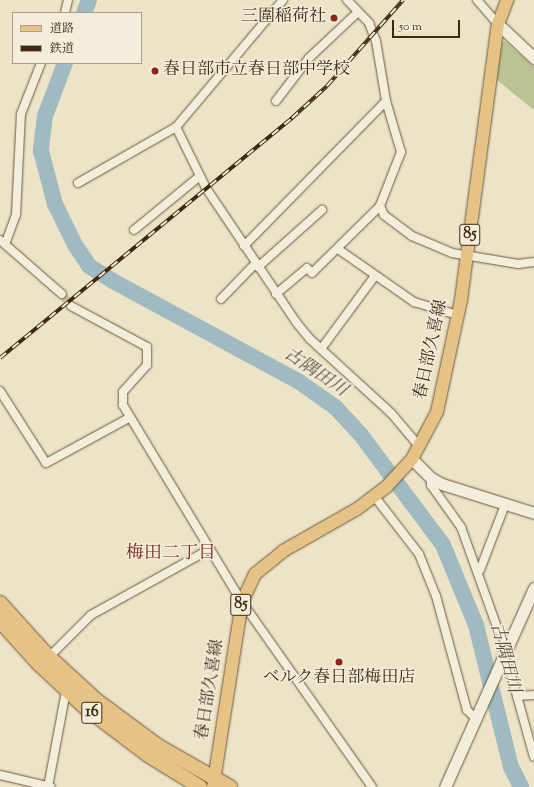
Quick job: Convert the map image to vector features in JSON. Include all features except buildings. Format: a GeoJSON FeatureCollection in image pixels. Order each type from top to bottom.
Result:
{"type":"FeatureCollection","features":[{"type":"Feature","properties":{"kind":"highway","name":"16"},"geometry":{"type":"LineString","coordinates":[[0,603],[49,657],[125,723],[213,783],[230,787]]}},
{"type":"Feature","properties":{"kind":"highway","name":"16"},"geometry":{"type":"LineString","coordinates":[[0,621],[66,691],[148,755],[200,787]]}},
{"type":"Feature","properties":{"kind":"main road","name":"春日部久喜線"},"geometry":{"type":"LineString","coordinates":[[213,783],[242,602],[255,574],[265,564],[375,496],[410,461],[419,446],[442,395],[458,315],[467,257],[498,24],[507,0]]}},
{"type":"Feature","properties":{"kind":"street"},"geometry":{"type":"LineString","coordinates":[[65,12],[68,0]]}},
{"type":"Feature","properties":{"kind":"street"},"geometry":{"type":"LineString","coordinates":[[78,183],[176,127],[283,0]]}},
{"type":"Feature","properties":{"kind":"street"},"geometry":{"type":"LineString","coordinates":[[276,294],[307,268],[312,273],[380,206],[401,152],[386,101],[376,40],[369,23],[347,0]]}},
{"type":"Feature","properties":{"kind":"street"},"geometry":{"type":"LineString","coordinates":[[477,0],[498,24],[534,58]]}},
{"type":"Feature","properties":{"kind":"street"},"geometry":{"type":"LineString","coordinates":[[276,101],[309,58],[358,12]]}},
{"type":"Feature","properties":{"kind":"street"},"geometry":{"type":"LineString","coordinates":[[41,64],[21,114],[16,215],[3,241],[62,294]]}},
{"type":"Feature","properties":{"kind":"street"},"geometry":{"type":"LineString","coordinates":[[244,246],[386,101]]}},
{"type":"Feature","properties":{"kind":"street"},"geometry":{"type":"LineString","coordinates":[[176,127],[200,176],[276,294],[321,349],[377,399],[419,446]]}},
{"type":"Feature","properties":{"kind":"street"},"geometry":{"type":"LineString","coordinates":[[134,230],[200,176]]}},
{"type":"Feature","properties":{"kind":"street"},"geometry":{"type":"LineString","coordinates":[[380,206],[384,215],[412,236],[467,257],[518,264],[534,262]]}},
{"type":"Feature","properties":{"kind":"street"},"geometry":{"type":"LineString","coordinates":[[221,299],[257,265],[322,210]]}},
{"type":"Feature","properties":{"kind":"street"},"geometry":{"type":"LineString","coordinates":[[338,249],[374,277],[414,302],[458,315]]}},
{"type":"Feature","properties":{"kind":"street"},"geometry":{"type":"LineString","coordinates":[[321,349],[374,277]]}},
{"type":"Feature","properties":{"kind":"street"},"geometry":{"type":"LineString","coordinates":[[71,306],[147,347],[147,365],[123,392],[123,405],[129,418],[242,602],[372,787]]}},
{"type":"Feature","properties":{"kind":"street"},"geometry":{"type":"LineString","coordinates":[[0,391],[46,463],[129,418]]}},
{"type":"Feature","properties":{"kind":"street"},"geometry":{"type":"LineString","coordinates":[[410,461],[431,478],[505,505],[534,513]]}},
{"type":"Feature","properties":{"kind":"street"},"geometry":{"type":"LineString","coordinates":[[431,478],[431,485],[461,527],[480,570],[497,627],[508,646]]}},
{"type":"Feature","properties":{"kind":"street"},"geometry":{"type":"LineString","coordinates":[[375,496],[419,554],[436,596],[467,710],[478,714]]}},
{"type":"Feature","properties":{"kind":"street"},"geometry":{"type":"LineString","coordinates":[[480,570],[505,505]]}},
{"type":"Feature","properties":{"kind":"street"},"geometry":{"type":"LineString","coordinates":[[49,657],[91,615],[210,549]]}},
{"type":"Feature","properties":{"kind":"street"},"geometry":{"type":"LineString","coordinates":[[445,787],[533,592]]}},
{"type":"Feature","properties":{"kind":"street"},"geometry":{"type":"LineString","coordinates":[[501,662],[517,696],[534,757]]}},
{"type":"Feature","properties":{"kind":"street"},"geometry":{"type":"LineString","coordinates":[[0,775],[49,787],[66,691]]}},
{"type":"Feature","properties":{"kind":"street"},"geometry":{"type":"LineString","coordinates":[[517,696],[534,695]]}},
{"type":"Feature","properties":{"kind":"green space"},"geometry":{"type":"Polygon","coordinates":[[[505,41],[534,67],[534,110],[497,80],[501,43],[505,41]]]}},
{"type":"Feature","properties":{"kind":"waterway","name":"古隅田川"},"geometry":{"type":"LineString","coordinates":[[84,12],[89,0]]}},
{"type":"Feature","properties":{"kind":"waterway","name":"古隅田川"},"geometry":{"type":"LineString","coordinates":[[65,64],[45,116],[41,151],[55,204],[75,245],[89,266],[111,280],[298,381],[335,407],[361,435],[443,545],[476,625],[511,767],[521,787]]}},
{"type":"Feature","properties":{"kind":"tunnel"},"geometry":{"type":"LineString","coordinates":[[62,294],[71,306]]}},
{"type":"Feature","properties":{"kind":"railway"},"geometry":{"type":"LineString","coordinates":[[0,358],[292,118],[327,86],[403,0]]}},
{"type":"Feature","properties":{"kind":"place","name":"三圍稲荷社"},"geometry":{"type":"Point","coordinates":[334,18]}},
{"type":"Feature","properties":{"kind":"place","name":"春日部市立春日部中学校"},"geometry":{"type":"Point","coordinates":[155,71]}},
{"type":"Feature","properties":{"kind":"place","name":"ベルク春日部梅田店"},"geometry":{"type":"Point","coordinates":[339,662]}},
{"type":"Feature","properties":{"kind":"district","name":"梅田二丁目"},"geometry":{"type":"Point","coordinates":[171,554]}}]}
